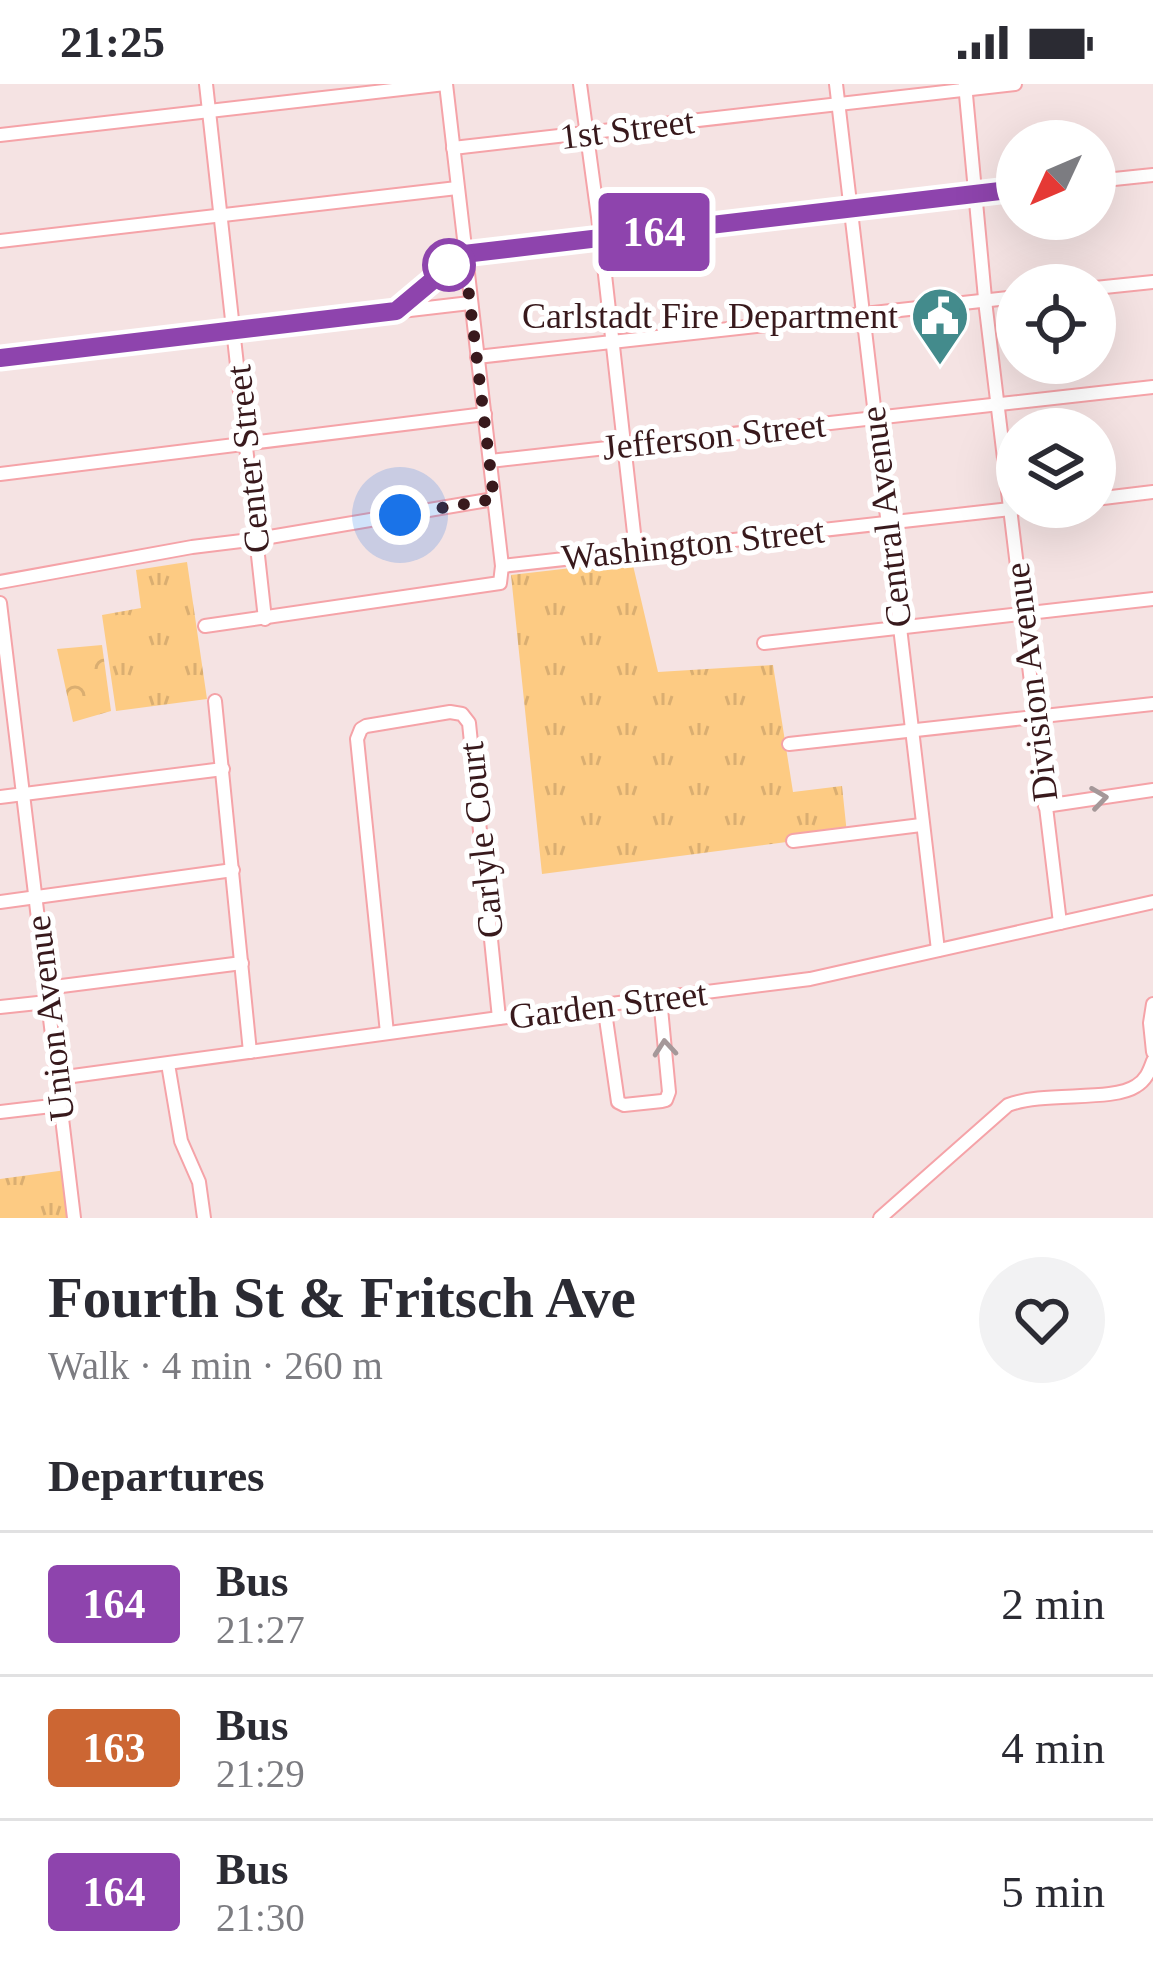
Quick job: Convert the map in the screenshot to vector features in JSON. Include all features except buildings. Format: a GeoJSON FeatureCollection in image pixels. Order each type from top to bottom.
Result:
{"type":"FeatureCollection","features":[{"type":"Feature","properties":{"kind":"street","name":"Center Street"},"geometry":{"type":"LineString","coordinates":[[206,84],[265,619]]}},
{"type":"Feature","properties":{"kind":"street"},"geometry":{"type":"LineString","coordinates":[[0,135],[446,84],[502,566],[500,583],[206,626]]}},
{"type":"Feature","properties":{"kind":"street"},"geometry":{"type":"LineString","coordinates":[[580,84],[636,551]]}},
{"type":"Feature","properties":{"kind":"street","name":"Central Avenue"},"geometry":{"type":"LineString","coordinates":[[836,84],[938,950]]}},
{"type":"Feature","properties":{"kind":"street","name":"1st Street"},"geometry":{"type":"LineString","coordinates":[[453,148],[1016,84]]}},
{"type":"Feature","properties":{"kind":"street","name":"Division Avenue"},"geometry":{"type":"LineString","coordinates":[[965,87],[998,408]]}},
{"type":"Feature","properties":{"kind":"street"},"geometry":{"type":"LineString","coordinates":[[1116,179],[1153,175]]}},
{"type":"Feature","properties":{"kind":"street"},"geometry":{"type":"LineString","coordinates":[[0,241],[457,188]]}},
{"type":"Feature","properties":{"kind":"street"},"geometry":{"type":"LineString","coordinates":[[396,311],[464,254],[996,192]]}},
{"type":"Feature","properties":{"kind":"street"},"geometry":{"type":"LineString","coordinates":[[1116,286],[1153,282]]}},
{"type":"Feature","properties":{"kind":"street"},"geometry":{"type":"LineString","coordinates":[[477,357],[996,299]]}},
{"type":"Feature","properties":{"kind":"street"},"geometry":{"type":"LineString","coordinates":[[0,358],[470,303]]}},
{"type":"Feature","properties":{"kind":"street","name":"Jefferson Street"},"geometry":{"type":"LineString","coordinates":[[490,461],[1153,386]]}},
{"type":"Feature","properties":{"kind":"street"},"geometry":{"type":"LineString","coordinates":[[0,474],[485,414]]}},
{"type":"Feature","properties":{"kind":"street"},"geometry":{"type":"LineString","coordinates":[[1116,496],[1153,492]]}},
{"type":"Feature","properties":{"kind":"street"},"geometry":{"type":"LineString","coordinates":[[0,582],[494,499]]}},
{"type":"Feature","properties":{"kind":"street","name":"Washington Street"},"geometry":{"type":"LineString","coordinates":[[502,566],[996,511]]}},
{"type":"Feature","properties":{"kind":"street","name":"Division Avenue"},"geometry":{"type":"LineString","coordinates":[[1012,528],[1060,922]]}},
{"type":"Feature","properties":{"kind":"street"},"geometry":{"type":"LineString","coordinates":[[764,643],[1153,599]]}},
{"type":"Feature","properties":{"kind":"street","name":"Union Avenue"},"geometry":{"type":"LineString","coordinates":[[0,603],[5,690],[23,794],[74,1218]]}},
{"type":"Feature","properties":{"kind":"street"},"geometry":{"type":"LineString","coordinates":[[215,701],[250,1052]]}},
{"type":"Feature","properties":{"kind":"street"},"geometry":{"type":"LineString","coordinates":[[789,744],[1153,704]]}},
{"type":"Feature","properties":{"kind":"street","name":"Carlyle Court"},"geometry":{"type":"LineString","coordinates":[[387,1033],[357,739],[366,726],[450,712],[462,714],[469,723],[499,1018]]}},
{"type":"Feature","properties":{"kind":"street"},"geometry":{"type":"LineString","coordinates":[[0,796],[223,769]]}},
{"type":"Feature","properties":{"kind":"street"},"geometry":{"type":"LineString","coordinates":[[1045,806],[1153,790]]}},
{"type":"Feature","properties":{"kind":"street"},"geometry":{"type":"LineString","coordinates":[[793,841],[921,825]]}},
{"type":"Feature","properties":{"kind":"street"},"geometry":{"type":"LineString","coordinates":[[0,902],[233,870]]}},
{"type":"Feature","properties":{"kind":"street","name":"Garden Street"},"geometry":{"type":"LineString","coordinates":[[58,1078],[810,979],[1153,902]]}},
{"type":"Feature","properties":{"kind":"street"},"geometry":{"type":"LineString","coordinates":[[0,1007],[46,995],[242,964]]}},
{"type":"Feature","properties":{"kind":"street"},"geometry":{"type":"LineString","coordinates":[[604,1005],[618,1102],[662,1101],[668,1092],[660,998]]}},
{"type":"Feature","properties":{"kind":"street"},"geometry":{"type":"LineString","coordinates":[[880,1218],[1008,1106],[1032,1098],[1124,1091],[1141,1083],[1153,1057],[1153,1004]]}},
{"type":"Feature","properties":{"kind":"street"},"geometry":{"type":"LineString","coordinates":[[168,1064],[181,1142],[199,1182],[204,1218]]}},
{"type":"Feature","properties":{"kind":"street"},"geometry":{"type":"LineString","coordinates":[[0,1112],[61,1105]]}},
{"type":"Feature","properties":{"kind":"green space"},"geometry":{"type":"Polygon","coordinates":[[[632,561],[658,672],[773,665],[793,792],[842,786],[847,834],[542,874],[511,575],[632,561]]]}},
{"type":"Feature","properties":{"kind":"green space"},"geometry":{"type":"Polygon","coordinates":[[[187,562],[207,699],[116,711],[102,615],[141,608],[136,570],[187,562]]]}},
{"type":"Feature","properties":{"kind":"green space"},"geometry":{"type":"Polygon","coordinates":[[[102,645],[111,711],[73,722],[57,649],[102,645]]]}},
{"type":"Feature","properties":{"kind":"green space"},"geometry":{"type":"Polygon","coordinates":[[[66,1170],[71,1218],[0,1218],[0,1179],[66,1170]]]}},
{"type":"Feature","properties":{"kind":"bus line","name":"164"},"geometry":{"type":"LineString","coordinates":[[0,358],[396,311],[464,254],[996,191]]}},
{"type":"Feature","properties":{"kind":"place","name":"Carlstadt Fire Department"},"geometry":{"type":"Point","coordinates":[940,367]}},
{"type":"Feature","properties":{"kind":"route"},"geometry":{"type":"LineString","coordinates":[[400,515],[494,499],[464,254],[449,265]]}}]}
